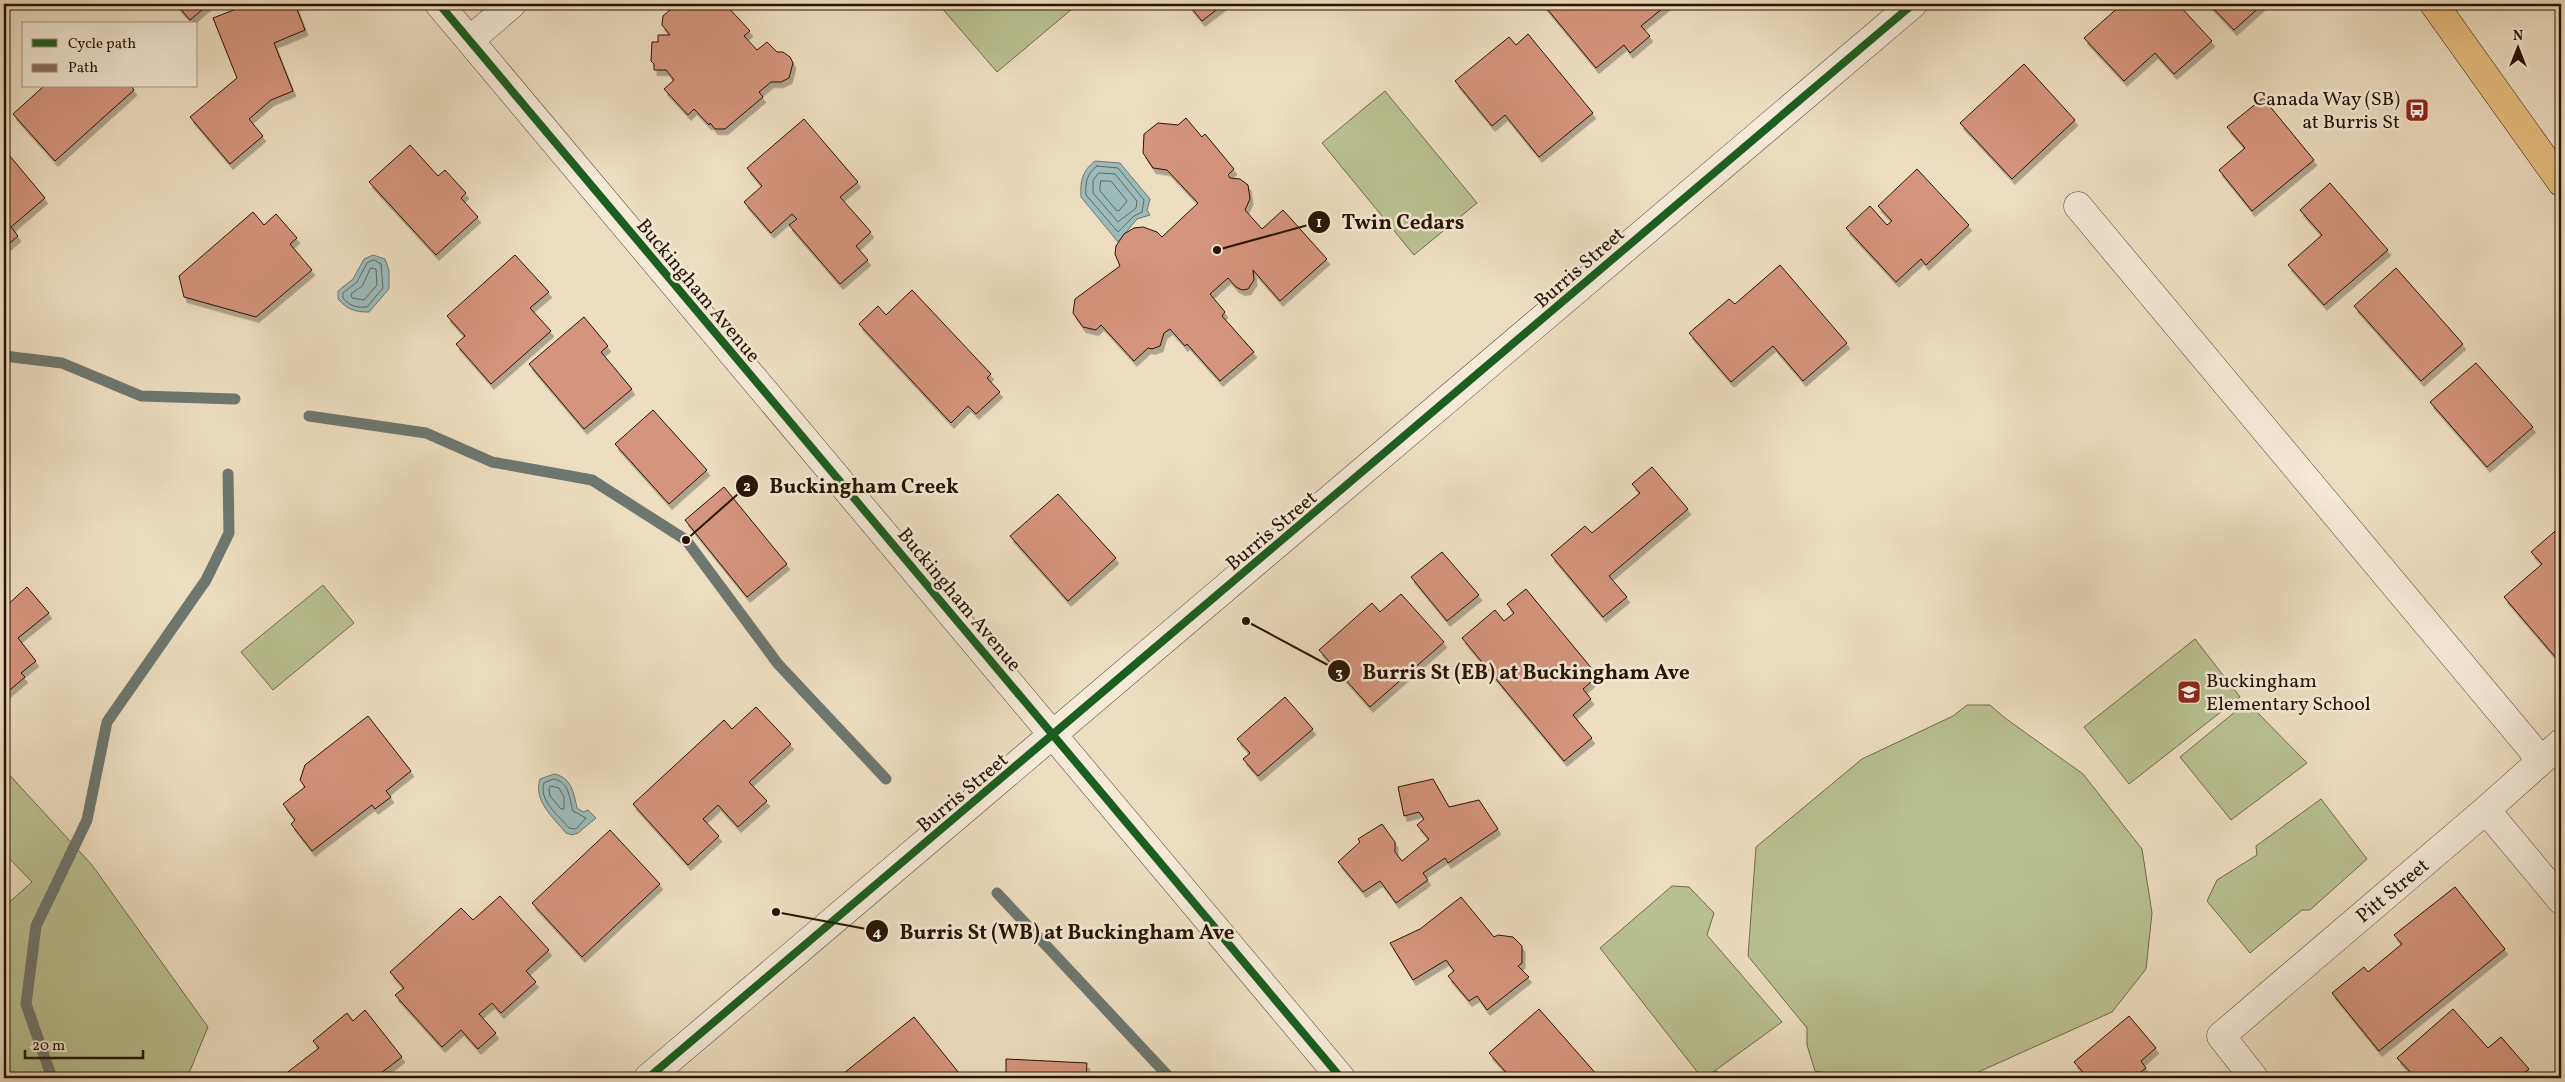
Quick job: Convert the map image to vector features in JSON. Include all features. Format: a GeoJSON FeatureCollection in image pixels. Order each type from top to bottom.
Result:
{"type":"FeatureCollection","features":[{"type":"Feature","properties":{"kind":"main road"},"geometry":{"type":"LineString","coordinates":[[2434,4],[2561,182]]}},
{"type":"Feature","properties":{"kind":"street","name":"Buckingham Avenue"},"geometry":{"type":"LineString","coordinates":[[439,4],[568,161],[1054,735],[1341,1078]]}},
{"type":"Feature","properties":{"kind":"street"},"geometry":{"type":"LineString","coordinates":[[470,40],[512,4]]}},
{"type":"Feature","properties":{"kind":"street","name":"Burris Street"},"geometry":{"type":"LineString","coordinates":[[648,1078],[1913,4]]}},
{"type":"Feature","properties":{"kind":"street"},"geometry":{"type":"LineString","coordinates":[[2078,206],[2531,748],[2539,761]]}},
{"type":"Feature","properties":{"kind":"street","name":"Pitt Street"},"geometry":{"type":"LineString","coordinates":[[2254,1078],[2222,1036],[2486,810],[2561,743]]}},
{"type":"Feature","properties":{"kind":"street"},"geometry":{"type":"LineString","coordinates":[[2486,810],[2561,900]]}},
{"type":"Feature","properties":{"kind":"green space"},"geometry":{"type":"Polygon","coordinates":[[[942,4],[1078,4],[997,72],[940,6],[942,4]]]}},
{"type":"Feature","properties":{"kind":"green space"},"geometry":{"type":"Polygon","coordinates":[[[1385,91],[1477,203],[1414,255],[1322,143],[1385,91]]]}},
{"type":"Feature","properties":{"kind":"green space"},"geometry":{"type":"Polygon","coordinates":[[[323,585],[354,623],[273,690],[241,652],[323,585]]]}},
{"type":"Feature","properties":{"kind":"green space"},"geometry":{"type":"Polygon","coordinates":[[[2195,639],[2240,697],[2129,784],[2084,727],[2195,639]]]}},
{"type":"Feature","properties":{"kind":"green space"},"geometry":{"type":"Polygon","coordinates":[[[2247,702],[2307,763],[2231,820],[2180,757],[2247,702]]]}},
{"type":"Feature","properties":{"kind":"green space"},"geometry":{"type":"Polygon","coordinates":[[[1967,705],[1990,705],[2005,718],[2083,774],[2142,849],[2152,913],[2146,969],[2112,1012],[1965,1078],[1856,1078],[1815,1071],[1807,1045],[1807,1028],[1748,956],[1756,847],[1862,759],[1953,716],[1967,705]]]}},
{"type":"Feature","properties":{"kind":"green space"},"geometry":{"type":"Polygon","coordinates":[[[4,769],[92,865],[208,1027],[187,1078],[4,1078],[4,907],[32,882],[4,853],[4,769]]]}},
{"type":"Feature","properties":{"kind":"green space"},"geometry":{"type":"Polygon","coordinates":[[[2321,799],[2367,859],[2310,910],[2302,910],[2250,953],[2207,901],[2217,880],[2257,855],[2256,846],[2321,799]]]}},
{"type":"Feature","properties":{"kind":"green space"},"geometry":{"type":"Polygon","coordinates":[[[1672,886],[1689,887],[1714,913],[1707,935],[1782,1022],[1705,1078],[1702,1078],[1600,948],[1672,886]]]}},
{"type":"Feature","properties":{"kind":"water"},"geometry":{"type":"Polygon","coordinates":[[[1095,161],[1120,163],[1150,199],[1147,210],[1150,215],[1137,219],[1118,242],[1081,197],[1083,177],[1087,169],[1095,161]]]}},
{"type":"Feature","properties":{"kind":"water"},"geometry":{"type":"Polygon","coordinates":[[[373,255],[385,259],[389,270],[389,289],[369,312],[352,310],[338,299],[338,291],[353,279],[364,259],[373,255]]]}},
{"type":"Feature","properties":{"kind":"water"},"geometry":{"type":"Polygon","coordinates":[[[554,774],[564,778],[571,786],[577,808],[583,812],[588,810],[596,818],[578,833],[572,835],[566,833],[550,815],[542,802],[539,794],[540,779],[554,774]]]}},
{"type":"Feature","properties":{"kind":"building"},"geometry":{"type":"Polygon","coordinates":[[[176,4],[209,4],[190,20],[176,4]]]}},
{"type":"Feature","properties":{"kind":"building"},"geometry":{"type":"Polygon","coordinates":[[[249,4],[257,4],[259,10],[276,4],[295,4],[305,30],[274,43],[293,91],[271,100],[249,119],[263,136],[230,164],[190,117],[237,78],[213,18],[249,4]]]}},
{"type":"Feature","properties":{"kind":"building"},"geometry":{"type":"Polygon","coordinates":[[[677,4],[717,4],[720,7],[725,4],[750,31],[744,36],[757,50],[767,42],[777,52],[783,52],[790,57],[793,63],[789,78],[781,82],[771,82],[759,92],[763,97],[725,129],[715,129],[694,109],[688,115],[664,89],[674,80],[666,70],[654,70],[654,64],[651,61],[652,42],[658,42],[658,35],[670,35],[662,25],[663,16],[677,4]]]}},
{"type":"Feature","properties":{"kind":"building"},"geometry":{"type":"Polygon","coordinates":[[[1188,4],[1224,4],[1202,21],[1188,4]]]}},
{"type":"Feature","properties":{"kind":"building"},"geometry":{"type":"Polygon","coordinates":[[[1543,4],[1668,4],[1641,26],[1650,36],[1630,53],[1624,45],[1596,68],[1543,4]]]}},
{"type":"Feature","properties":{"kind":"building"},"geometry":{"type":"Polygon","coordinates":[[[2122,4],[2178,4],[2212,41],[2174,74],[2155,53],[2124,81],[2084,38],[2122,4]]]}},
{"type":"Feature","properties":{"kind":"building"},"geometry":{"type":"Polygon","coordinates":[[[2209,4],[2263,4],[2234,30],[2209,4]]]}},
{"type":"Feature","properties":{"kind":"building"},"geometry":{"type":"Polygon","coordinates":[[[1528,34],[1593,113],[1539,157],[1505,115],[1492,126],[1455,81],[1509,37],[1516,45],[1528,34]]]}},
{"type":"Feature","properties":{"kind":"building"},"geometry":{"type":"Polygon","coordinates":[[[2024,64],[2075,120],[2012,179],[1960,123],[2024,64]]]}},
{"type":"Feature","properties":{"kind":"building"},"geometry":{"type":"Polygon","coordinates":[[[42,88],[132,88],[134,90],[55,161],[13,114],[42,88]]]}},
{"type":"Feature","properties":{"kind":"building"},"geometry":{"type":"Polygon","coordinates":[[[2263,98],[2314,160],[2252,211],[2219,170],[2245,148],[2227,127],[2263,98]]]}},
{"type":"Feature","properties":{"kind":"building"},"geometry":{"type":"Polygon","coordinates":[[[1186,118],[1202,137],[1205,134],[1234,169],[1228,175],[1230,178],[1240,179],[1248,185],[1250,199],[1245,210],[1262,229],[1283,210],[1327,259],[1280,301],[1253,270],[1254,280],[1248,289],[1242,290],[1236,287],[1228,278],[1210,294],[1225,312],[1222,316],[1254,352],[1220,381],[1187,344],[1185,346],[1170,329],[1164,333],[1160,346],[1152,349],[1148,348],[1134,361],[1101,325],[1096,330],[1083,327],[1073,313],[1075,299],[1120,266],[1115,254],[1116,246],[1124,234],[1134,228],[1143,227],[1157,232],[1162,237],[1198,203],[1167,170],[1153,168],[1143,153],[1144,134],[1158,123],[1178,125],[1186,118]]]}},
{"type":"Feature","properties":{"kind":"building"},"geometry":{"type":"Polygon","coordinates":[[[804,119],[858,182],[840,197],[871,232],[856,246],[868,260],[840,284],[789,225],[797,219],[792,214],[771,233],[744,202],[762,186],[747,168],[804,119]]]}},
{"type":"Feature","properties":{"kind":"building"},"geometry":{"type":"Polygon","coordinates":[[[410,145],[438,176],[445,170],[466,193],[461,198],[478,217],[436,255],[369,182],[410,145]]]}},
{"type":"Feature","properties":{"kind":"building"},"geometry":{"type":"Polygon","coordinates":[[[4,149],[45,198],[11,227],[18,236],[4,248],[4,149]]]}},
{"type":"Feature","properties":{"kind":"building"},"geometry":{"type":"Polygon","coordinates":[[[1917,169],[1969,225],[1926,265],[1921,259],[1896,282],[1846,228],[1870,206],[1887,225],[1892,221],[1878,206],[1917,169]]]}},
{"type":"Feature","properties":{"kind":"building"},"geometry":{"type":"Polygon","coordinates":[[[2330,183],[2388,250],[2324,305],[2288,265],[2322,235],[2300,210],[2330,183]]]}},
{"type":"Feature","properties":{"kind":"building"},"geometry":{"type":"Polygon","coordinates":[[[253,212],[264,225],[276,214],[297,238],[290,244],[312,270],[256,317],[184,297],[179,276],[253,212]]]}},
{"type":"Feature","properties":{"kind":"building"},"geometry":{"type":"Polygon","coordinates":[[[515,255],[549,292],[530,308],[551,331],[491,384],[456,344],[465,336],[447,316],[515,255]]]}},
{"type":"Feature","properties":{"kind":"building"},"geometry":{"type":"Polygon","coordinates":[[[1780,265],[1847,343],[1803,381],[1773,346],[1731,382],[1689,333],[1729,299],[1735,304],[1780,265]]]}},
{"type":"Feature","properties":{"kind":"building"},"geometry":{"type":"Polygon","coordinates":[[[2396,268],[2463,344],[2421,381],[2354,306],[2396,268]]]}},
{"type":"Feature","properties":{"kind":"building"},"geometry":{"type":"Polygon","coordinates":[[[912,290],[991,374],[987,378],[1000,392],[976,414],[968,406],[951,423],[859,324],[878,306],[886,315],[912,290]]]}},
{"type":"Feature","properties":{"kind":"building"},"geometry":{"type":"Polygon","coordinates":[[[584,317],[608,346],[601,352],[632,389],[584,429],[529,364],[584,317]]]}},
{"type":"Feature","properties":{"kind":"building"},"geometry":{"type":"Polygon","coordinates":[[[2476,363],[2533,427],[2487,467],[2430,402],[2476,363]]]}},
{"type":"Feature","properties":{"kind":"building"},"geometry":{"type":"Polygon","coordinates":[[[653,410],[707,470],[669,504],[615,444],[653,410]]]}},
{"type":"Feature","properties":{"kind":"building"},"geometry":{"type":"Polygon","coordinates":[[[1652,467],[1688,509],[1609,576],[1627,597],[1603,617],[1551,555],[1585,526],[1592,533],[1640,493],[1632,484],[1652,467]]]}},
{"type":"Feature","properties":{"kind":"building"},"geometry":{"type":"Polygon","coordinates":[[[724,487],[787,564],[747,597],[685,520],[724,487]]]}},
{"type":"Feature","properties":{"kind":"building"},"geometry":{"type":"Polygon","coordinates":[[[1058,494],[1116,558],[1068,601],[1010,536],[1058,494]]]}},
{"type":"Feature","properties":{"kind":"building"},"geometry":{"type":"Polygon","coordinates":[[[2561,526],[2561,655],[2557,659],[2504,597],[2542,564],[2531,552],[2561,526]]]}},
{"type":"Feature","properties":{"kind":"building"},"geometry":{"type":"Polygon","coordinates":[[[1442,552],[1479,595],[1447,621],[1411,577],[1442,552]]]}},
{"type":"Feature","properties":{"kind":"building"},"geometry":{"type":"Polygon","coordinates":[[[27,587],[49,613],[18,638],[36,661],[21,673],[25,677],[4,695],[4,608],[27,587]]]}},
{"type":"Feature","properties":{"kind":"building"},"geometry":{"type":"Polygon","coordinates":[[[1526,589],[1598,676],[1583,689],[1591,699],[1573,715],[1592,738],[1564,761],[1462,638],[1495,610],[1504,621],[1514,613],[1507,604],[1526,589]]]}},
{"type":"Feature","properties":{"kind":"building"},"geometry":{"type":"Polygon","coordinates":[[[1401,594],[1444,642],[1370,707],[1319,650],[1372,603],[1380,612],[1401,594]]]}},
{"type":"Feature","properties":{"kind":"building"},"geometry":{"type":"Polygon","coordinates":[[[1285,697],[1313,729],[1258,776],[1243,759],[1250,753],[1237,739],[1285,697]]]}},
{"type":"Feature","properties":{"kind":"building"},"geometry":{"type":"Polygon","coordinates":[[[756,707],[791,744],[749,782],[767,801],[738,827],[718,805],[703,819],[719,836],[688,865],[633,804],[724,720],[732,729],[756,707]]]}},
{"type":"Feature","properties":{"kind":"building"},"geometry":{"type":"Polygon","coordinates":[[[368,716],[411,771],[386,791],[391,797],[375,809],[372,805],[312,851],[291,824],[295,820],[283,804],[305,787],[300,780],[305,765],[368,716]]]}},
{"type":"Feature","properties":{"kind":"building"},"geometry":{"type":"Polygon","coordinates":[[[1433,779],[1449,807],[1479,800],[1498,829],[1448,863],[1445,858],[1423,873],[1428,880],[1396,903],[1380,881],[1363,892],[1338,862],[1360,842],[1358,839],[1382,824],[1395,842],[1395,852],[1402,861],[1429,839],[1417,825],[1424,819],[1419,812],[1404,816],[1398,787],[1433,779]]]}},
{"type":"Feature","properties":{"kind":"building"},"geometry":{"type":"Polygon","coordinates":[[[610,830],[660,884],[582,957],[532,903],[610,830]]]}},
{"type":"Feature","properties":{"kind":"building"},"geometry":{"type":"Polygon","coordinates":[[[2455,887],[2505,949],[2379,1051],[2332,993],[2364,967],[2368,972],[2402,944],[2394,935],[2455,887]]]}},
{"type":"Feature","properties":{"kind":"building"},"geometry":{"type":"Polygon","coordinates":[[[500,896],[549,950],[526,971],[536,982],[501,1013],[492,1003],[479,1014],[496,1033],[478,1049],[461,1030],[442,1047],[395,995],[404,988],[390,972],[461,908],[473,920],[500,896]]]}},
{"type":"Feature","properties":{"kind":"building"},"geometry":{"type":"Polygon","coordinates":[[[1461,897],[1494,937],[1498,935],[1513,937],[1522,946],[1522,963],[1518,966],[1529,977],[1487,1010],[1477,996],[1469,1001],[1448,976],[1454,971],[1446,960],[1413,980],[1390,943],[1420,929],[1461,897]]]}},
{"type":"Feature","properties":{"kind":"building"},"geometry":{"type":"Polygon","coordinates":[[[1539,1009],[1598,1076],[1595,1078],[1511,1078],[1489,1053],[1539,1009]]]}},
{"type":"Feature","properties":{"kind":"building"},"geometry":{"type":"Polygon","coordinates":[[[2453,1009],[2488,1048],[2501,1037],[2529,1069],[2518,1078],[2416,1078],[2397,1058],[2453,1009]]]}},
{"type":"Feature","properties":{"kind":"building"},"geometry":{"type":"Polygon","coordinates":[[[365,1010],[402,1057],[381,1073],[383,1076],[380,1078],[280,1078],[319,1048],[313,1041],[347,1013],[353,1021],[365,1010]]]}},
{"type":"Feature","properties":{"kind":"building"},"geometry":{"type":"Polygon","coordinates":[[[2129,1016],[2156,1048],[2141,1061],[2146,1068],[2133,1078],[2088,1078],[2074,1062],[2129,1016]]]}},
{"type":"Feature","properties":{"kind":"building"},"geometry":{"type":"Polygon","coordinates":[[[914,1017],[963,1078],[839,1077],[914,1017]]]}},
{"type":"Feature","properties":{"kind":"building"},"geometry":{"type":"Polygon","coordinates":[[[1006,1059],[1087,1063],[1086,1078],[1006,1078],[1006,1059]]]}},
{"type":"Feature","properties":{"kind":"waterway"},"geometry":{"type":"LineString","coordinates":[[4,356],[62,363],[141,396],[235,399]]}},
{"type":"Feature","properties":{"kind":"waterway"},"geometry":{"type":"LineString","coordinates":[[309,416],[426,433],[492,462],[592,480],[686,540],[778,664],[886,779]]}},
{"type":"Feature","properties":{"kind":"waterway"},"geometry":{"type":"LineString","coordinates":[[52,1078],[26,1004],[36,926],[87,820],[107,722],[206,580],[229,533],[228,474]]}},
{"type":"Feature","properties":{"kind":"waterway"},"geometry":{"type":"LineString","coordinates":[[997,893],[1170,1078]]}},
{"type":"Feature","properties":{"kind":"marked path"},"geometry":{"type":"LineString","coordinates":[[1715,1071],[1715,1078]]}},
{"type":"Feature","properties":{"kind":"cycle path"},"geometry":{"type":"LineString","coordinates":[[439,4],[1341,1078]]}},
{"type":"Feature","properties":{"kind":"cycle path"},"geometry":{"type":"LineString","coordinates":[[648,1078],[1913,4]]}},
{"type":"Feature","properties":{"kind":"place","name":"Canada Way (SB) at Burris St"},"geometry":{"type":"Point","coordinates":[2417,110]}},
{"type":"Feature","properties":{"kind":"place","name":"Twin Cedars"},"geometry":{"type":"Point","coordinates":[1217,250]}},
{"type":"Feature","properties":{"kind":"place","name":"Buckingham Creek"},"geometry":{"type":"Point","coordinates":[686,540]}},
{"type":"Feature","properties":{"kind":"place","name":"Burris St (EB) at Buckingham Ave"},"geometry":{"type":"Point","coordinates":[1246,621]}},
{"type":"Feature","properties":{"kind":"place","name":"Buckingham Elementary School"},"geometry":{"type":"Point","coordinates":[2189,692]}},
{"type":"Feature","properties":{"kind":"place","name":"Burris St (WB) at Buckingham Ave"},"geometry":{"type":"Point","coordinates":[776,912]}}]}
